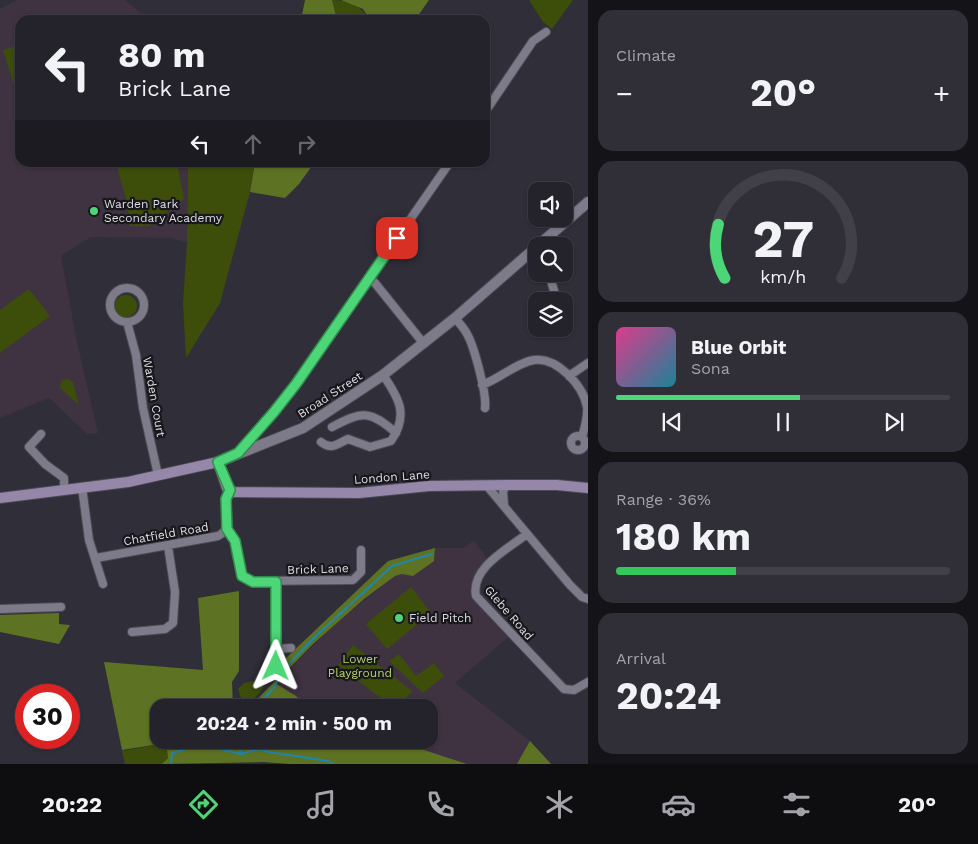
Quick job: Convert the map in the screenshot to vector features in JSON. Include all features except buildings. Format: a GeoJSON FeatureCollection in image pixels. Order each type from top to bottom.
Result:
{"type":"FeatureCollection","features":[{"type":"Feature","properties":{"kind":"main road","name":"Broad Street"},"geometry":{"type":"LineString","coordinates":[[0,498],[128,482],[218,462]]}},
{"type":"Feature","properties":{"kind":"main road"},"geometry":{"type":"LineString","coordinates":[[218,462],[230,490]]}},
{"type":"Feature","properties":{"kind":"main road","name":"London Lane"},"geometry":{"type":"LineString","coordinates":[[230,490],[240,492],[359,493],[429,486],[507,485],[588,488]]}},
{"type":"Feature","properties":{"kind":"street"},"geometry":{"type":"LineString","coordinates":[[490,105],[533,41],[546,32]]}},
{"type":"Feature","properties":{"kind":"street"},"geometry":{"type":"LineString","coordinates":[[238,453],[296,384],[447,167]]}},
{"type":"Feature","properties":{"kind":"street","name":"Broad Street"},"geometry":{"type":"LineString","coordinates":[[552,237],[588,202]]}},
{"type":"Feature","properties":{"kind":"street","name":"Broad Street"},"geometry":{"type":"LineString","coordinates":[[218,462],[303,428],[383,375],[528,259]]}},
{"type":"Feature","properties":{"kind":"street"},"geometry":{"type":"LineString","coordinates":[[369,278],[424,344]]}},
{"type":"Feature","properties":{"kind":"street"},"geometry":{"type":"LineString","coordinates":[[124,289],[135,291],[142,298],[143,303],[141,314],[138,318],[127,322],[116,318],[110,309],[112,298],[119,290],[124,289]]}},
{"type":"Feature","properties":{"kind":"street"},"geometry":{"type":"LineString","coordinates":[[455,318],[466,331],[470,340],[482,385],[485,408]]}},
{"type":"Feature","properties":{"kind":"street","name":"Warden Court"},"geometry":{"type":"LineString","coordinates":[[127,322],[136,355],[144,408],[158,475]]}},
{"type":"Feature","properties":{"kind":"street"},"geometry":{"type":"LineString","coordinates":[[482,385],[526,362],[536,360],[553,362],[569,376],[586,405],[587,418],[582,437]]}},
{"type":"Feature","properties":{"kind":"street"},"geometry":{"type":"LineString","coordinates":[[569,376],[588,363]]}},
{"type":"Feature","properties":{"kind":"street"},"geometry":{"type":"LineString","coordinates":[[321,442],[327,446],[334,447],[348,439],[364,447],[375,447],[391,441],[396,433],[400,418],[400,404],[398,396],[383,375]]}},
{"type":"Feature","properties":{"kind":"street"},"geometry":{"type":"LineString","coordinates":[[332,427],[353,417],[369,415],[376,417],[396,433]]}},
{"type":"Feature","properties":{"kind":"street"},"geometry":{"type":"LineString","coordinates":[[41,434],[29,447],[45,464],[64,478],[64,489]]}},
{"type":"Feature","properties":{"kind":"street"},"geometry":{"type":"LineString","coordinates":[[504,506],[502,492],[507,485]]}},
{"type":"Feature","properties":{"kind":"street"},"geometry":{"type":"LineString","coordinates":[[487,486],[570,585],[582,597],[588,599]]}},
{"type":"Feature","properties":{"kind":"street"},"geometry":{"type":"LineString","coordinates":[[82,487],[89,540],[103,584]]}},
{"type":"Feature","properties":{"kind":"street","name":"Chatfield Road"},"geometry":{"type":"LineString","coordinates":[[96,558],[168,546],[218,536],[224,533],[227,529],[226,499],[230,490]]}},
{"type":"Feature","properties":{"kind":"street","name":"Brick Lane"},"geometry":{"type":"LineString","coordinates":[[227,529],[235,541],[242,576],[253,582],[353,580],[361,572],[361,550]]}},
{"type":"Feature","properties":{"kind":"street","name":"Glebe Road"},"geometry":{"type":"LineString","coordinates":[[527,534],[482,571],[475,584],[476,596],[564,688],[574,690],[588,682]]}},
{"type":"Feature","properties":{"kind":"street"},"geometry":{"type":"LineString","coordinates":[[132,632],[165,629],[173,623],[175,592],[168,546]]}},
{"type":"Feature","properties":{"kind":"street"},"geometry":{"type":"LineString","coordinates":[[276,582],[276,666]]}},
{"type":"Feature","properties":{"kind":"street"},"geometry":{"type":"LineString","coordinates":[[0,609],[61,607]]}},
{"type":"Feature","properties":{"kind":"street"},"geometry":{"type":"LineString","coordinates":[[277,649],[291,648]]}},
{"type":"Feature","properties":{"kind":"shaded area","name":"Warden Park Secondary Academy"},"geometry":{"type":"Polygon","coordinates":[[[17,0],[125,0],[143,15],[15,15],[15,167],[188,167],[187,242],[170,238],[91,237],[61,256],[77,342],[98,433],[87,434],[49,398],[0,418],[0,9],[17,0]]]}},
{"type":"Feature","properties":{"kind":"shaded area"},"geometry":{"type":"Polygon","coordinates":[[[474,541],[491,563],[475,591],[511,635],[455,683],[530,741],[551,764],[340,764],[281,749],[438,749],[438,699],[260,699],[335,623],[395,576],[434,561],[435,548],[462,548],[474,541]]]}},
{"type":"Feature","properties":{"kind":"green space"},"geometry":{"type":"Polygon","coordinates":[[[305,0],[332,0],[336,15],[302,15],[305,0]]]}},
{"type":"Feature","properties":{"kind":"green space"},"geometry":{"type":"Polygon","coordinates":[[[332,0],[344,1],[354,5],[366,15],[336,15],[332,0]]]}},
{"type":"Feature","properties":{"kind":"green space"},"geometry":{"type":"Polygon","coordinates":[[[341,0],[429,0],[418,15],[367,15],[363,9],[341,0]]]}},
{"type":"Feature","properties":{"kind":"green space"},"geometry":{"type":"Polygon","coordinates":[[[529,0],[573,0],[552,29],[543,22],[529,0]]]}},
{"type":"Feature","properties":{"kind":"green space"},"geometry":{"type":"Polygon","coordinates":[[[15,46],[15,88],[3,50],[15,46]]]}},
{"type":"Feature","properties":{"kind":"green space"},"geometry":{"type":"Polygon","coordinates":[[[117,167],[178,167],[184,199],[149,226],[130,226],[127,203],[117,167]]]}},
{"type":"Feature","properties":{"kind":"green space"},"geometry":{"type":"Polygon","coordinates":[[[188,167],[254,167],[250,192],[220,303],[186,358],[183,304],[187,242],[188,167]]]}},
{"type":"Feature","properties":{"kind":"green space"},"geometry":{"type":"Polygon","coordinates":[[[254,167],[311,167],[299,184],[285,198],[250,192],[254,167]]]}},
{"type":"Feature","properties":{"kind":"green space"},"geometry":{"type":"Polygon","coordinates":[[[29,289],[50,316],[0,353],[0,310],[29,289]]]}},
{"type":"Feature","properties":{"kind":"green space"},"geometry":{"type":"Polygon","coordinates":[[[126,295],[134,298],[137,306],[134,314],[126,317],[118,314],[115,306],[118,298],[126,295]]]}},
{"type":"Feature","properties":{"kind":"green space"},"geometry":{"type":"Polygon","coordinates":[[[67,379],[73,382],[79,405],[60,388],[61,381],[67,379]]]}},
{"type":"Feature","properties":{"kind":"green space"},"geometry":{"type":"Polygon","coordinates":[[[435,548],[434,561],[413,576],[402,574],[395,576],[364,599],[313,644],[275,683],[299,699],[258,699],[274,682],[286,658],[388,561],[435,548]]]}},
{"type":"Feature","properties":{"kind":"green space","name":"Field Pitch"},"geometry":{"type":"Polygon","coordinates":[[[411,587],[431,613],[387,649],[366,624],[411,587]]]}},
{"type":"Feature","properties":{"kind":"green space"},"geometry":{"type":"Polygon","coordinates":[[[239,591],[239,671],[232,682],[233,699],[150,699],[150,746],[122,750],[104,662],[203,670],[198,598],[239,591]]]}},
{"type":"Feature","properties":{"kind":"green space"},"geometry":{"type":"Polygon","coordinates":[[[59,613],[59,624],[70,625],[59,644],[0,632],[0,615],[59,613]]]}},
{"type":"Feature","properties":{"kind":"green space","name":"Lower Playground"},"geometry":{"type":"Polygon","coordinates":[[[353,645],[412,691],[406,699],[382,699],[338,665],[353,645]]]}},
{"type":"Feature","properties":{"kind":"green space"},"geometry":{"type":"Polygon","coordinates":[[[399,654],[416,676],[434,663],[444,676],[423,693],[389,661],[399,654]]]}},
{"type":"Feature","properties":{"kind":"green space"},"geometry":{"type":"Polygon","coordinates":[[[259,682],[264,687],[254,699],[241,699],[238,689],[244,683],[259,682]]]}},
{"type":"Feature","properties":{"kind":"green space"},"geometry":{"type":"Polygon","coordinates":[[[530,741],[551,764],[517,764],[530,741]]]}},
{"type":"Feature","properties":{"kind":"green space"},"geometry":{"type":"Polygon","coordinates":[[[150,746],[150,749],[167,749],[168,758],[162,764],[125,764],[122,751],[150,746]]]}},
{"type":"Feature","properties":{"kind":"green space"},"geometry":{"type":"Polygon","coordinates":[[[167,749],[421,749],[467,764],[290,764],[263,762],[162,764],[168,758],[167,749]]]}},
{"type":"Feature","properties":{"kind":"waterway"},"geometry":{"type":"LineString","coordinates":[[264,699],[274,687],[286,667],[317,635],[392,566],[432,554]]}},
{"type":"Feature","properties":{"kind":"waterway"},"geometry":{"type":"LineString","coordinates":[[171,764],[172,753],[190,748],[220,749],[241,754],[259,749],[328,761],[333,764]]}},
{"type":"Feature","properties":{"kind":"waterway"},"geometry":{"type":"LineString","coordinates":[[240,749],[241,754]]}},
{"type":"Feature","properties":{"kind":"place","name":"Warden Park Secondary Academy"},"geometry":{"type":"Point","coordinates":[94,211]}},
{"type":"Feature","properties":{"kind":"place","name":"Field Pitch"},"geometry":{"type":"Point","coordinates":[399,618]}},
{"type":"Feature","properties":{"kind":"route"},"geometry":{"type":"LineString","coordinates":[[276,666],[276,582],[253,582],[242,576],[235,541],[227,529],[226,499],[227,493],[230,490],[218,462],[238,453],[274,412],[318,353],[397,238]]}}]}
